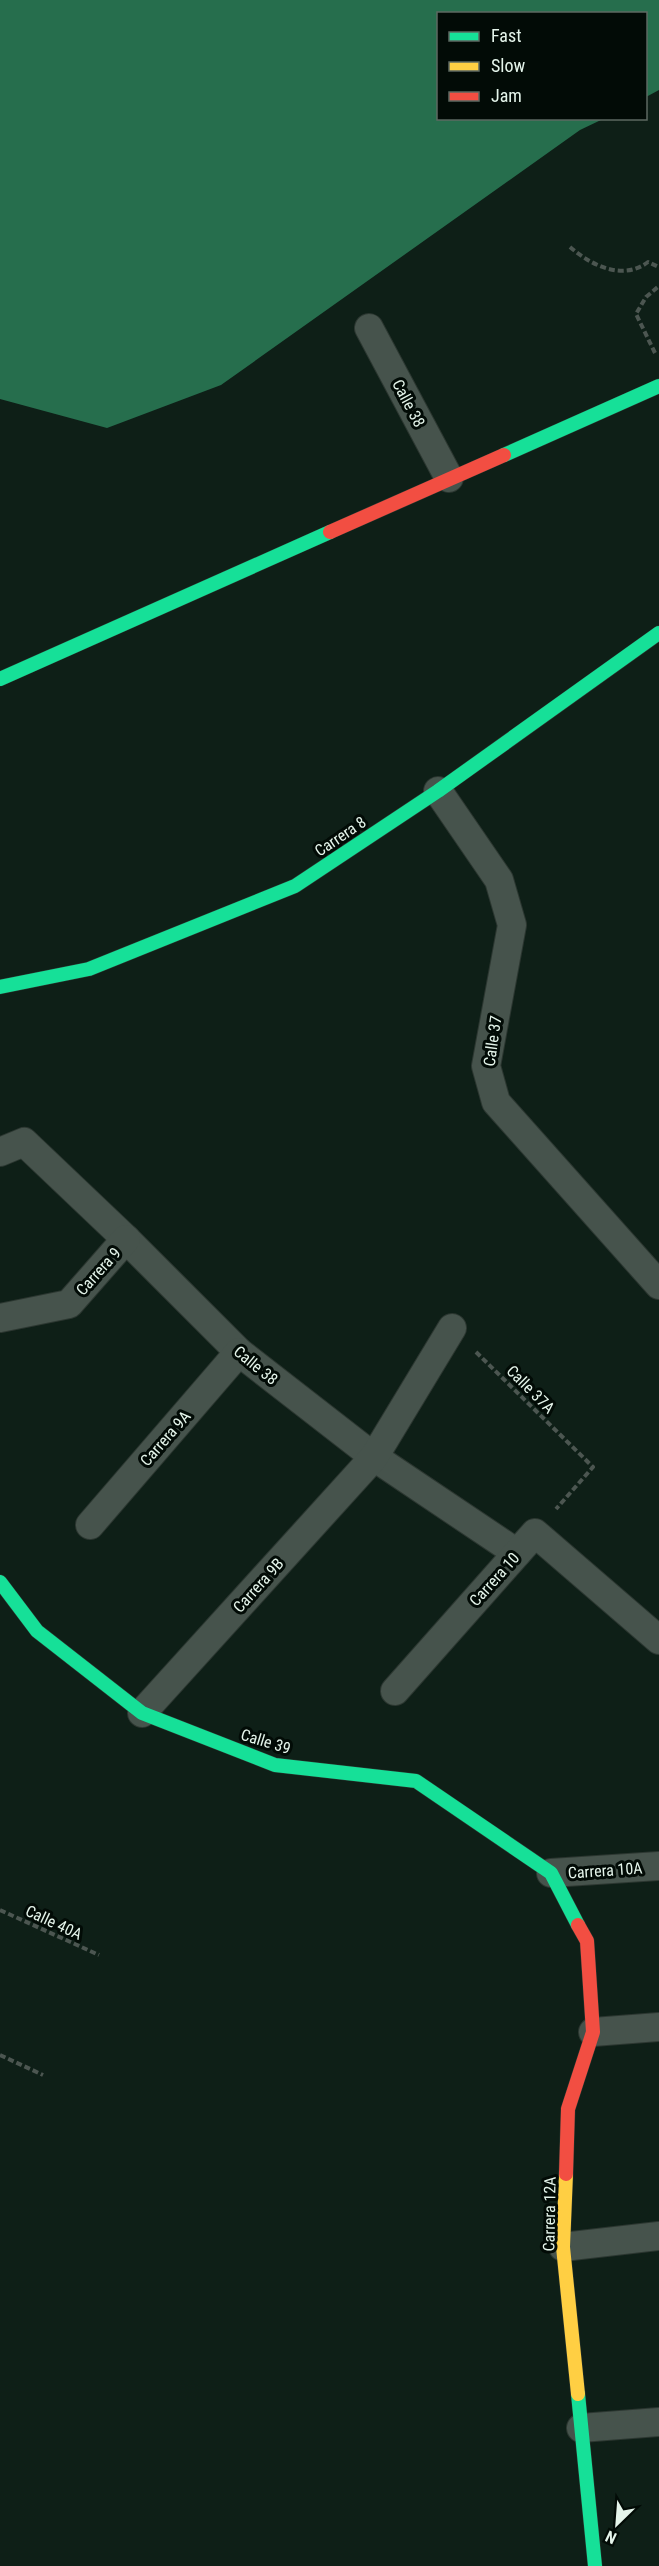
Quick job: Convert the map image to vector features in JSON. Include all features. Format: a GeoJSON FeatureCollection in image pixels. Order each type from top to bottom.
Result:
{"type":"FeatureCollection","features":[{"type":"Feature","properties":{"kind":"street","name":"Calle 38"},"geometry":{"type":"LineString","coordinates":[[369,328],[449,478]]}},
{"type":"Feature","properties":{"kind":"street"},"geometry":{"type":"LineString","coordinates":[[0,679],[659,386]]}},
{"type":"Feature","properties":{"kind":"street","name":"Carrera 8"},"geometry":{"type":"LineString","coordinates":[[0,987],[88,969],[295,886],[438,791],[659,633]]}},
{"type":"Feature","properties":{"kind":"street","name":"Calle 37"},"geometry":{"type":"LineString","coordinates":[[438,791],[499,880],[512,925],[486,1066],[496,1102],[659,1285]]}},
{"type":"Feature","properties":{"kind":"street","name":"Calle 38"},"geometry":{"type":"LineString","coordinates":[[12,1147],[126,1239],[239,1352],[374,1457],[526,1543],[659,1640]]}},
{"type":"Feature","properties":{"kind":"street","name":"Carrera 9"},"geometry":{"type":"LineString","coordinates":[[0,1318],[69,1304],[126,1239]]}},
{"type":"Feature","properties":{"kind":"street","name":"Carrera 9B"},"geometry":{"type":"LineString","coordinates":[[142,1713],[374,1457],[452,1329]]}},
{"type":"Feature","properties":{"kind":"street","name":"Carrera 9A"},"geometry":{"type":"LineString","coordinates":[[90,1524],[239,1352]]}},
{"type":"Feature","properties":{"kind":"street","name":"Carrera 10"},"geometry":{"type":"LineString","coordinates":[[395,1691],[526,1543]]}},
{"type":"Feature","properties":{"kind":"street","name":"Calle 39"},"geometry":{"type":"LineString","coordinates":[[0,1582],[37,1631],[142,1713],[275,1764],[416,1781],[551,1873]]}},
{"type":"Feature","properties":{"kind":"street","name":"Carrera 10A"},"geometry":{"type":"LineString","coordinates":[[551,1873],[659,1866]]}},
{"type":"Feature","properties":{"kind":"street","name":"Carrera 12A"},"geometry":{"type":"LineString","coordinates":[[551,1873],[587,1941],[593,2032],[568,2109],[563,2247],[595,2566]]}},
{"type":"Feature","properties":{"kind":"street"},"geometry":{"type":"LineString","coordinates":[[593,2032],[659,2027]]}},
{"type":"Feature","properties":{"kind":"street"},"geometry":{"type":"LineString","coordinates":[[563,2247],[659,2236]]}},
{"type":"Feature","properties":{"kind":"street"},"geometry":{"type":"LineString","coordinates":[[582,2428],[659,2422]]}},
{"type":"Feature","properties":{"kind":"path"},"geometry":{"type":"LineString","coordinates":[[570,248],[585,260],[601,267],[624,271],[637,269],[648,262],[659,267]]}},
{"type":"Feature","properties":{"kind":"path"},"geometry":{"type":"LineString","coordinates":[[659,286],[646,297],[636,314],[659,360]]}},
{"type":"Feature","properties":{"kind":"path","name":"Calle 37A"},"geometry":{"type":"LineString","coordinates":[[452,1329],[593,1467],[526,1543]]}},
{"type":"Feature","properties":{"kind":"path","name":"Calle 40A"},"geometry":{"type":"LineString","coordinates":[[0,1910],[99,1955]]}},
{"type":"Feature","properties":{"kind":"path"},"geometry":{"type":"LineString","coordinates":[[0,2055],[43,2075]]}},
{"type":"Feature","properties":{"kind":"shaded area"},"geometry":{"type":"Polygon","coordinates":[[[0,0],[659,0],[659,90],[647,96],[647,12],[437,12],[437,120],[601,120],[580,130],[221,385],[107,428],[0,399],[0,0]]]}},
{"type":"Feature","properties":{"kind":"traffic: fast"},"geometry":{"type":"LineString","coordinates":[[504,455],[659,386]]}},
{"type":"Feature","properties":{"kind":"traffic: fast"},"geometry":{"type":"LineString","coordinates":[[0,679],[330,532]]}},
{"type":"Feature","properties":{"kind":"traffic: fast"},"geometry":{"type":"LineString","coordinates":[[0,987],[89,969],[295,886],[438,791],[659,633]]}},
{"type":"Feature","properties":{"kind":"traffic: fast"},"geometry":{"type":"LineString","coordinates":[[0,1582],[37,1631],[142,1713],[275,1765],[416,1781],[551,1873],[578,1925]]}},
{"type":"Feature","properties":{"kind":"traffic: fast"},"geometry":{"type":"LineString","coordinates":[[578,2394],[595,2566]]}},
{"type":"Feature","properties":{"kind":"traffic: slow"},"geometry":{"type":"LineString","coordinates":[[566,2174],[563,2247],[578,2394]]}},
{"type":"Feature","properties":{"kind":"traffic: jam"},"geometry":{"type":"LineString","coordinates":[[330,532],[504,455]]}},
{"type":"Feature","properties":{"kind":"traffic: jam"},"geometry":{"type":"LineString","coordinates":[[566,2174],[568,2109],[593,2032],[587,1941],[578,1925]]}}]}
